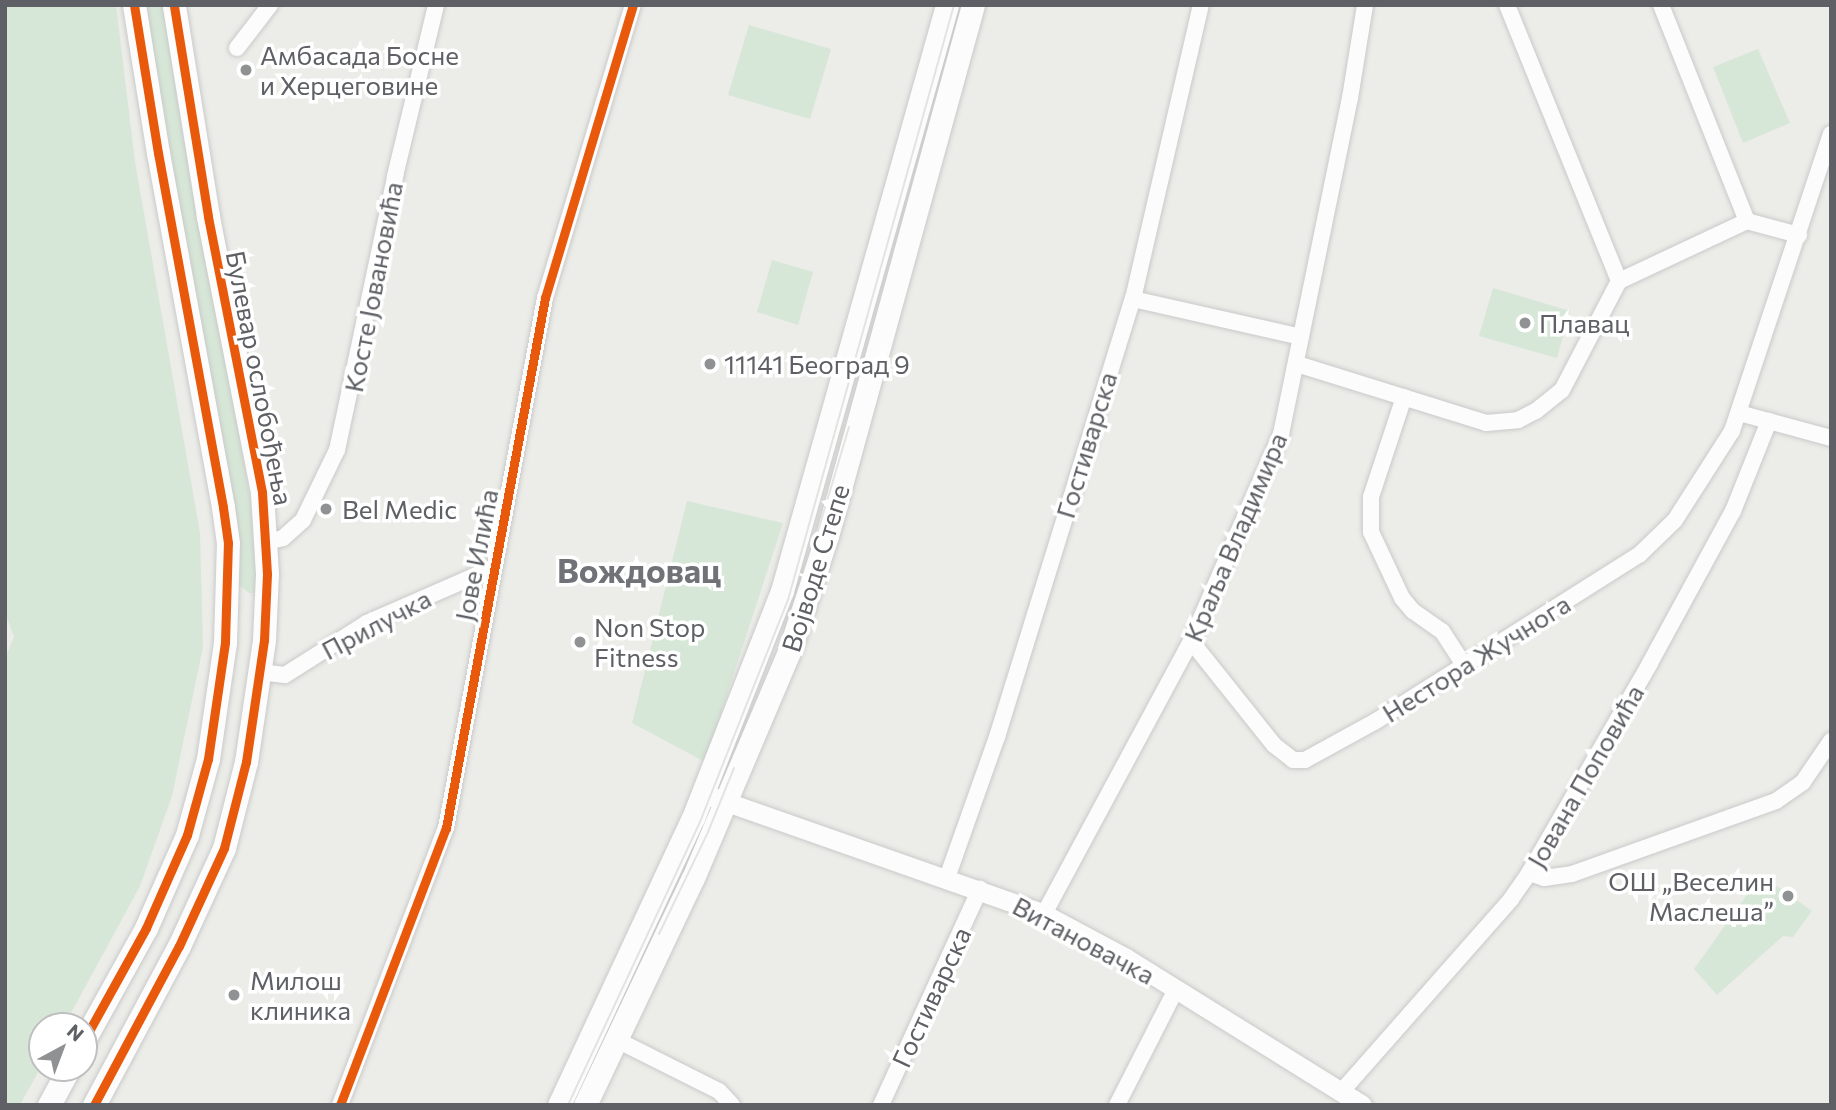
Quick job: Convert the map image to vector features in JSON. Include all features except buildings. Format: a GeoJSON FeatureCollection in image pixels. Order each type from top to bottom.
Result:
{"type":"FeatureCollection","features":[{"type":"Feature","properties":{"kind":"main road"},"geometry":{"type":"LineString","coordinates":[[98,1015],[146,928],[187,835],[205,771],[222,681],[227,609],[228,543],[220,486],[158,152],[134,5]]}},
{"type":"Feature","properties":{"kind":"main road","name":"Булевар ослобођења"},"geometry":{"type":"LineString","coordinates":[[94,1105],[204,896],[224,848],[237,804],[260,672],[265,611],[266,542],[258,470],[208,216],[174,5]]}},
{"type":"Feature","properties":{"kind":"main road","name":"Војводе Степе"},"geometry":{"type":"LineString","coordinates":[[559,1105],[704,794],[782,591],[947,5]]}},
{"type":"Feature","properties":{"kind":"main road","name":"Војводе Степе"},"geometry":{"type":"LineString","coordinates":[[585,1105],[726,802],[789,652],[817,571],[919,212],[973,5]]}},
{"type":"Feature","properties":{"kind":"main road"},"geometry":{"type":"LineString","coordinates":[[227,609],[265,611]]}},
{"type":"Feature","properties":{"kind":"main road"},"geometry":{"type":"LineString","coordinates":[[98,1048],[119,1059]]}},
{"type":"Feature","properties":{"kind":"main road"},"geometry":{"type":"LineString","coordinates":[[49,1105],[61,1082]]}},
{"type":"Feature","properties":{"kind":"street"},"geometry":{"type":"LineString","coordinates":[[237,48],[270,5]]}},
{"type":"Feature","properties":{"kind":"street","name":"Косте Јовановића"},"geometry":{"type":"LineString","coordinates":[[266,542],[283,538],[303,520],[337,450],[395,176],[436,5]]}},
{"type":"Feature","properties":{"kind":"street","name":"Јове Илића"},"geometry":{"type":"LineString","coordinates":[[340,1105],[446,828],[545,298],[633,5]]}},
{"type":"Feature","properties":{"kind":"street","name":"Гостиварска"},"geometry":{"type":"LineString","coordinates":[[947,878],[997,737],[1133,299],[1201,5]]}},
{"type":"Feature","properties":{"kind":"street","name":"Краља Владимира"},"geometry":{"type":"LineString","coordinates":[[1044,914],[1191,641],[1281,434],[1297,364],[1317,246],[1350,98],[1365,5]]}},
{"type":"Feature","properties":{"kind":"street"},"geometry":{"type":"LineString","coordinates":[[1507,5],[1619,281]]}},
{"type":"Feature","properties":{"kind":"street"},"geometry":{"type":"LineString","coordinates":[[1661,5],[1747,220]]}},
{"type":"Feature","properties":{"kind":"street"},"geometry":{"type":"LineString","coordinates":[[1831,134],[1739,413],[1831,438]]}},
{"type":"Feature","properties":{"kind":"street"},"geometry":{"type":"LineString","coordinates":[[1297,364],[1486,423],[1526,417],[1562,390],[1571,378],[1619,281],[1747,220],[1799,235]]}},
{"type":"Feature","properties":{"kind":"street"},"geometry":{"type":"LineString","coordinates":[[1133,299],[1301,337]]}},
{"type":"Feature","properties":{"kind":"street"},"geometry":{"type":"LineString","coordinates":[[1404,397],[1371,497],[1371,532],[1402,598],[1413,611],[1442,631],[1464,665]]}},
{"type":"Feature","properties":{"kind":"street","name":"Нестора Жучнога"},"geometry":{"type":"LineString","coordinates":[[1191,641],[1274,745],[1288,758],[1299,761],[1376,721],[1639,555],[1656,541],[1692,496],[1732,431],[1739,413]]}},
{"type":"Feature","properties":{"kind":"street","name":"Јована Поповића"},"geometry":{"type":"LineString","coordinates":[[1342,1091],[1511,899],[1529,873],[1650,663],[1733,511],[1769,421]]}},
{"type":"Feature","properties":{"kind":"street","name":"Прилучка"},"geometry":{"type":"LineString","coordinates":[[260,672],[285,675],[367,623],[493,568]]}},
{"type":"Feature","properties":{"kind":"street"},"geometry":{"type":"LineString","coordinates":[[1529,873],[1544,878],[1572,874],[1776,801],[1803,782],[1831,741]]}},
{"type":"Feature","properties":{"kind":"street","name":"Витановачка"},"geometry":{"type":"LineString","coordinates":[[704,794],[980,889],[1044,914],[1105,946],[1362,1105]]}},
{"type":"Feature","properties":{"kind":"street","name":"Гостиварска"},"geometry":{"type":"LineString","coordinates":[[881,1105],[980,889]]}},
{"type":"Feature","properties":{"kind":"street"},"geometry":{"type":"LineString","coordinates":[[1117,1105],[1176,989]]}},
{"type":"Feature","properties":{"kind":"street"},"geometry":{"type":"LineString","coordinates":[[617,1040],[719,1091],[732,1105]]}},
{"type":"Feature","properties":{"kind":"green space"},"geometry":{"type":"Polygon","coordinates":[[[5,5],[116,5],[135,162],[200,533],[203,647],[172,796],[140,886],[72,1012],[28,1012],[28,1082],[33,1082],[20,1105],[5,1105],[5,658],[14,637],[5,613],[5,5]]]}},
{"type":"Feature","properties":{"kind":"green space"},"geometry":{"type":"Polygon","coordinates":[[[143,5],[166,5],[259,552],[260,588],[254,593],[249,593],[239,585],[235,511],[166,151],[143,5]]]}},
{"type":"Feature","properties":{"kind":"green space"},"geometry":{"type":"Polygon","coordinates":[[[749,25],[831,49],[810,119],[728,95],[749,25]]]}},
{"type":"Feature","properties":{"kind":"green space"},"geometry":{"type":"Polygon","coordinates":[[[1758,49],[1790,123],[1743,143],[1713,67],[1758,49]]]}},
{"type":"Feature","properties":{"kind":"green space"},"geometry":{"type":"Polygon","coordinates":[[[772,260],[813,272],[798,325],[757,312],[772,260]]]}},
{"type":"Feature","properties":{"kind":"green space","name":"Плавац"},"geometry":{"type":"Polygon","coordinates":[[[1493,288],[1570,311],[1557,358],[1479,336],[1493,288]]]}},
{"type":"Feature","properties":{"kind":"green space"},"geometry":{"type":"Polygon","coordinates":[[[687,501],[783,523],[705,762],[632,723],[687,501]]]}},
{"type":"Feature","properties":{"kind":"green space"},"geometry":{"type":"Polygon","coordinates":[[[1761,875],[1812,911],[1793,937],[1783,936],[1717,995],[1694,969],[1761,875]]]}},
{"type":"Feature","properties":{"kind":"tram line"},"geometry":{"type":"LineString","coordinates":[[568,1105],[700,822],[788,600],[954,5]]}},
{"type":"Feature","properties":{"kind":"tram line"},"geometry":{"type":"LineString","coordinates":[[815,541],[849,427]]}},
{"type":"Feature","properties":{"kind":"tram line"},"geometry":{"type":"LineString","coordinates":[[659,934],[708,832],[734,768]]}},
{"type":"Feature","properties":{"kind":"cycle path"},"geometry":{"type":"LineString","coordinates":[[98,1015],[146,928],[187,835],[208,759],[225,642],[228,543],[223,507],[158,153],[134,5]]}},
{"type":"Feature","properties":{"kind":"cycle path"},"geometry":{"type":"LineString","coordinates":[[94,1105],[179,946],[224,848],[246,762],[264,640],[267,574],[262,492],[208,216],[174,5]]}},
{"type":"Feature","properties":{"kind":"cycle path"},"geometry":{"type":"LineString","coordinates":[[340,1105],[446,828],[545,298],[633,5]]}},
{"type":"Feature","properties":{"kind":"place","name":"Амбасада Босне и Херцеговине"},"geometry":{"type":"Point","coordinates":[246,70]}},
{"type":"Feature","properties":{"kind":"place","name":"Плавац"},"geometry":{"type":"Point","coordinates":[1525,323]}},
{"type":"Feature","properties":{"kind":"place","name":"11141 Београд 9"},"geometry":{"type":"Point","coordinates":[710,364]}},
{"type":"Feature","properties":{"kind":"place","name":"Bel Medic"},"geometry":{"type":"Point","coordinates":[326,509]}},
{"type":"Feature","properties":{"kind":"place","name":"Non Stop Fitness"},"geometry":{"type":"Point","coordinates":[580,642]}},
{"type":"Feature","properties":{"kind":"place","name":"ОШ „Веселин Маслеша”"},"geometry":{"type":"Point","coordinates":[1788,896]}},
{"type":"Feature","properties":{"kind":"place","name":"Милош клиника"},"geometry":{"type":"Point","coordinates":[234,995]}},
{"type":"Feature","properties":{"kind":"district","name":"Вождовац"},"geometry":{"type":"Point","coordinates":[639,570]}}]}
